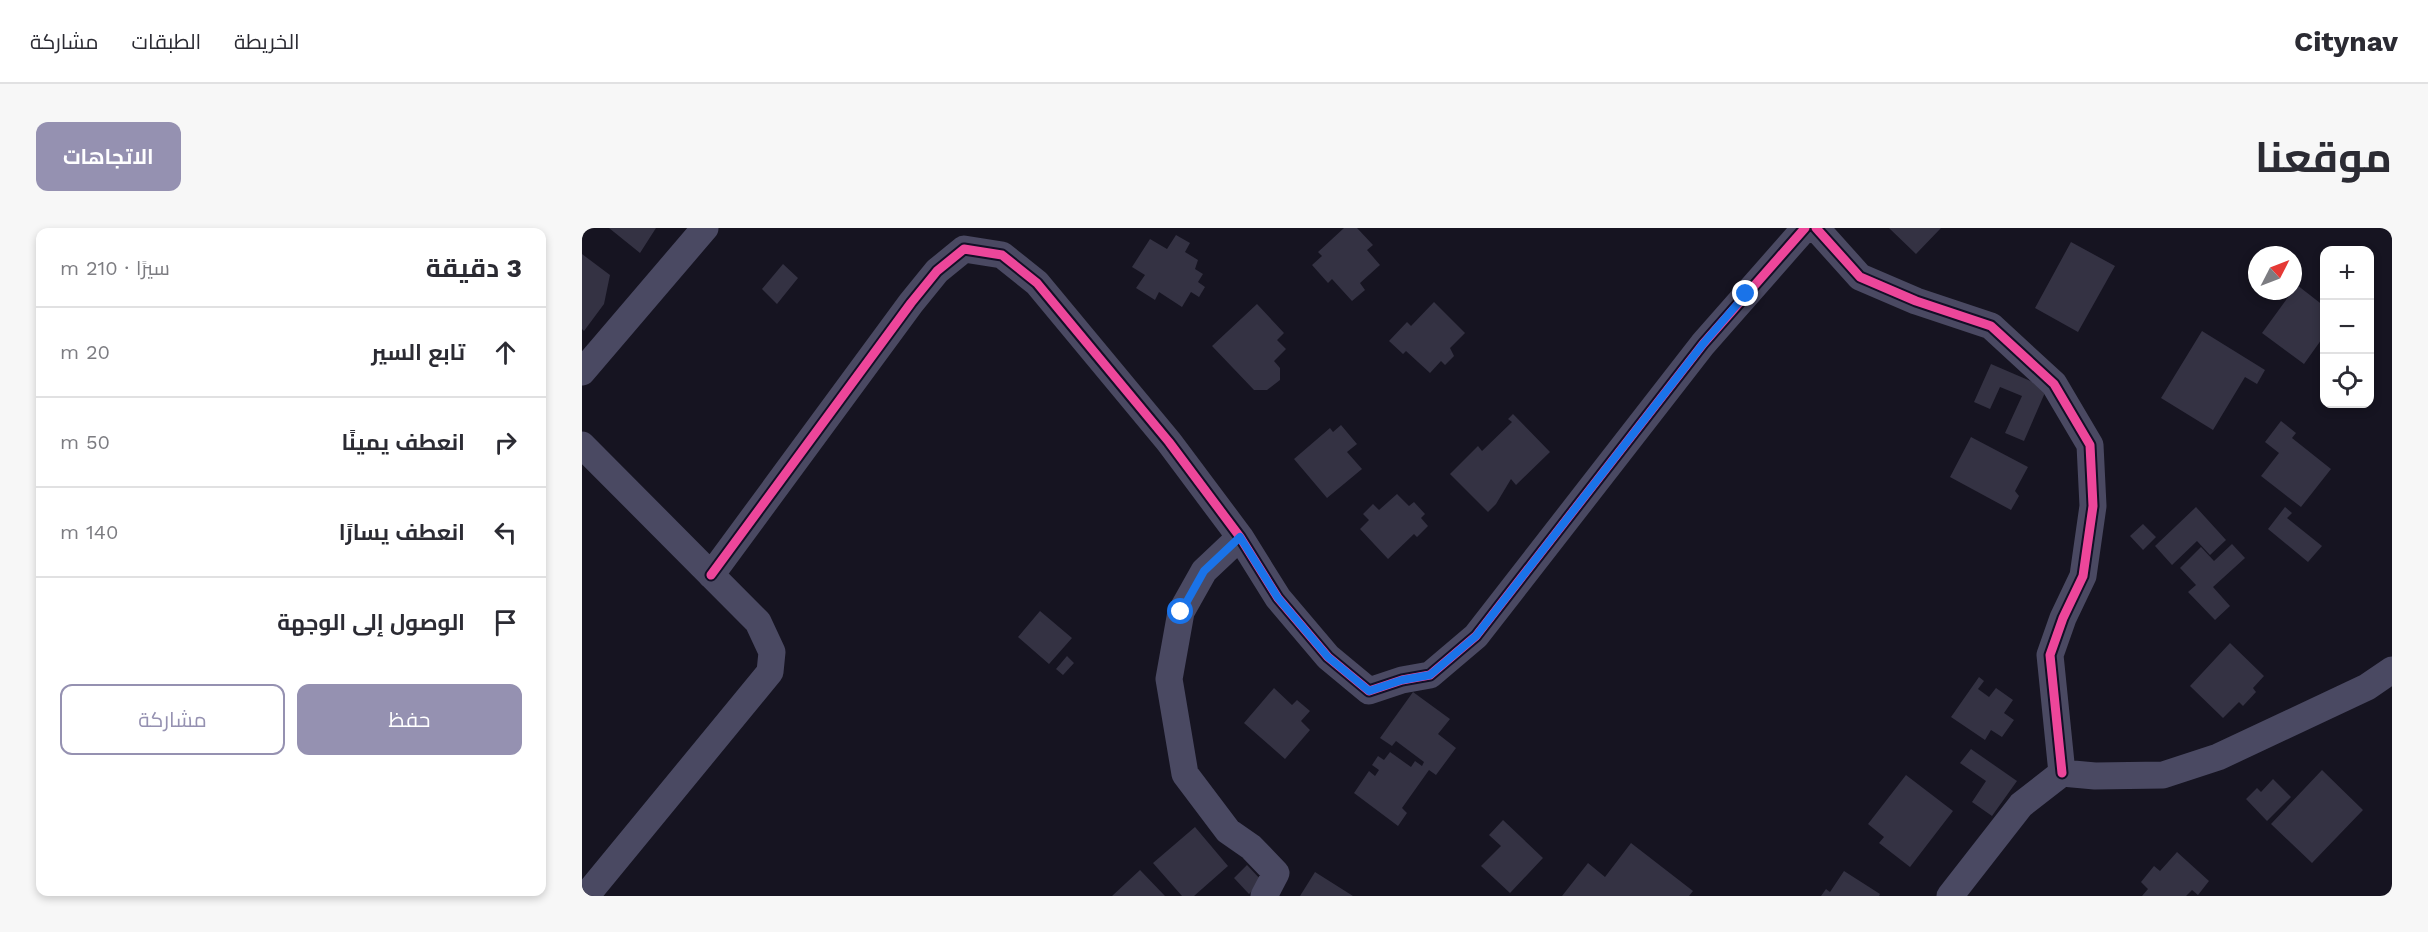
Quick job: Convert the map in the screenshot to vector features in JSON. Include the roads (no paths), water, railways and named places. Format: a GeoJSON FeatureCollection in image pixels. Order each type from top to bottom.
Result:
{"type":"FeatureCollection","features":[{"type":"Feature","properties":{"kind":"street"},"geometry":{"type":"LineString","coordinates":[[582,372],[705,228]]}},
{"type":"Feature","properties":{"kind":"street"},"geometry":{"type":"LineString","coordinates":[[711,574],[911,303],[937,271],[964,249],[1002,255],[1037,284],[1169,441],[1240,537],[1286,607],[1328,657],[1369,691],[1402,680],[1430,675],[1476,636],[1703,344],[1805,228]]}},
{"type":"Feature","properties":{"kind":"street"},"geometry":{"type":"LineString","coordinates":[[1816,228],[1860,277],[1916,301],[1991,326],[2054,384],[2090,445],[2093,506],[2084,576],[2063,618],[2050,655],[2062,773]]}},
{"type":"Feature","properties":{"kind":"street"},"geometry":{"type":"LineString","coordinates":[[582,445],[758,622],[772,651],[770,672],[586,896]]}},
{"type":"Feature","properties":{"kind":"street"},"geometry":{"type":"LineString","coordinates":[[1240,537],[1204,571],[1181,612],[1169,679],[1185,774],[1228,831],[1251,848],[1276,873],[1264,896]]}},
{"type":"Feature","properties":{"kind":"street"},"geometry":{"type":"LineString","coordinates":[[1950,896],[2021,805],[2062,773],[2095,776],[2163,775],[2218,758],[2367,687],[2392,670]]}}]}
